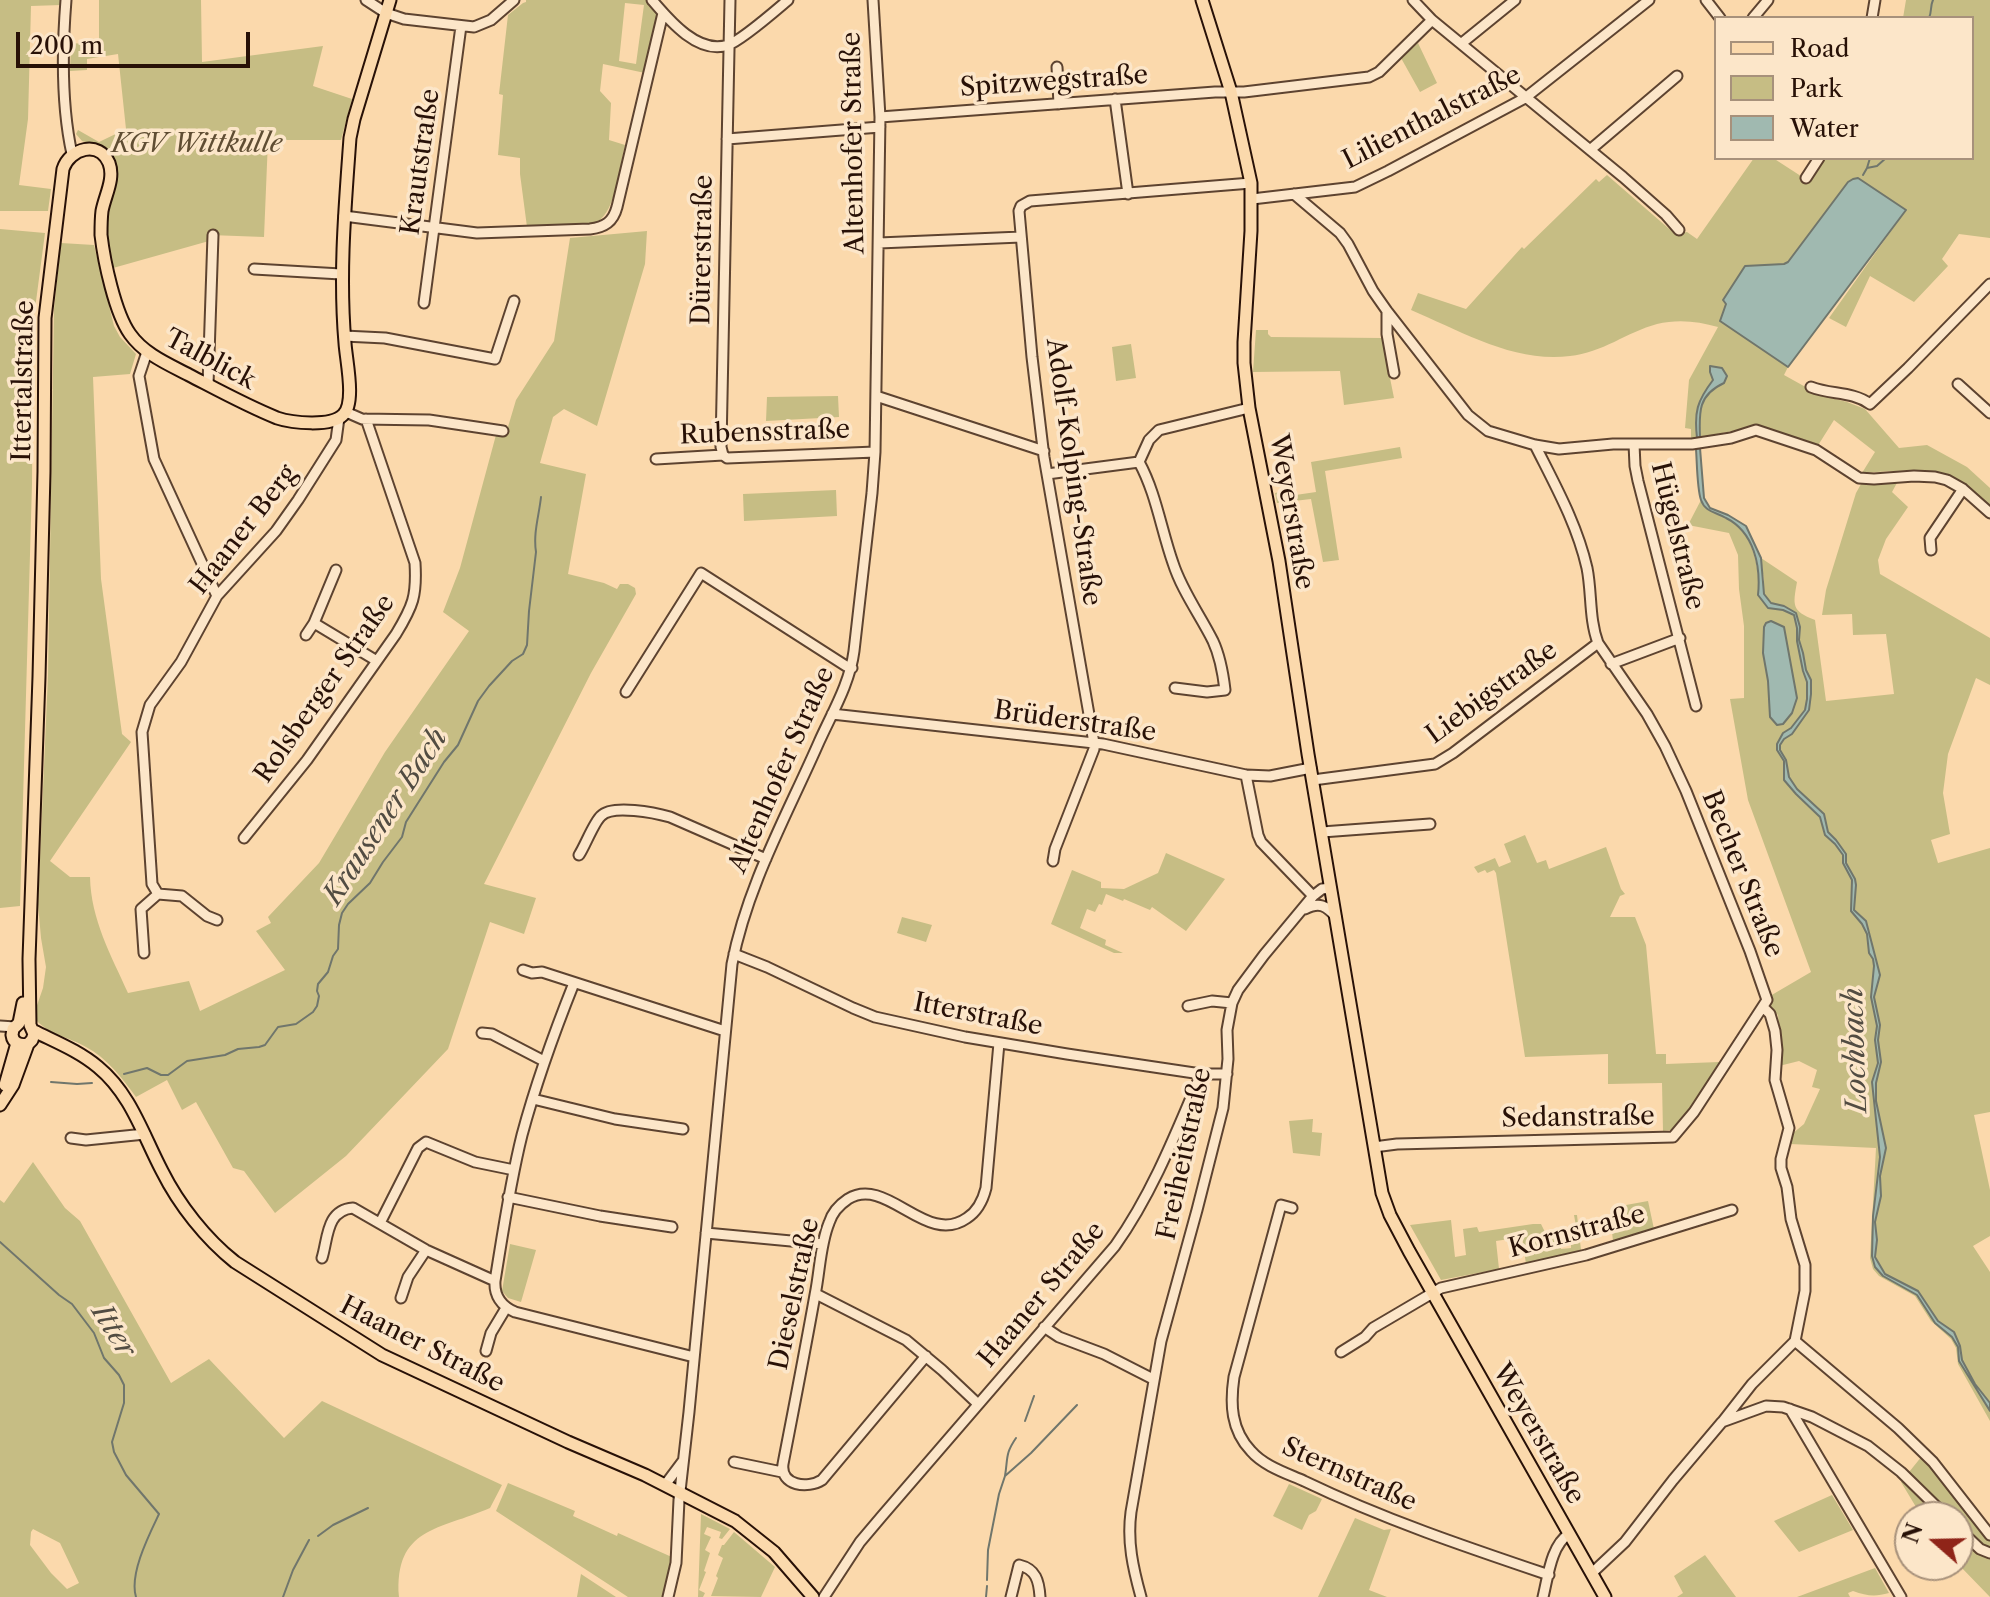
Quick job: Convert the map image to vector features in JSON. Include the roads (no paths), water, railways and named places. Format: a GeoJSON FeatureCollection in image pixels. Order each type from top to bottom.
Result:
{"type":"FeatureCollection","features":[{"type":"Feature","properties":{"kind":"main road"},"geometry":{"type":"LineString","coordinates":[[342,415],[350,393],[341,274],[350,138],[390,0]]}},
{"type":"Feature","properties":{"kind":"main road","name":"Weyerstraße"},"geometry":{"type":"LineString","coordinates":[[1202,0],[1231,92],[1251,183],[1244,342],[1249,408],[1280,569],[1379,1180],[1390,1215],[1605,1597]]}},
{"type":"Feature","properties":{"kind":"main road","name":"Talblick"},"geometry":{"type":"LineString","coordinates":[[72,154],[93,150],[109,163],[110,184],[101,221],[104,253],[119,314],[130,335],[147,352],[257,410],[287,421],[323,422],[342,415]]}},
{"type":"Feature","properties":{"kind":"main road","name":"Ittertalstraße"},"geometry":{"type":"LineString","coordinates":[[0,1103],[23,1034],[29,959],[41,614],[45,318],[61,177],[65,163],[72,154]]}},
{"type":"Feature","properties":{"kind":"main road","name":"Haaner Straße"},"geometry":{"type":"LineString","coordinates":[[23,1034],[78,1052],[99,1067],[131,1106],[161,1169],[185,1208],[235,1262],[386,1357],[665,1485],[735,1521],[774,1552],[813,1597]]}},
{"type":"Feature","properties":{"kind":"street","name":"Ittertalstraße"},"geometry":{"type":"LineString","coordinates":[[66,0],[64,90],[72,154]]}},
{"type":"Feature","properties":{"kind":"street"},"geometry":{"type":"LineString","coordinates":[[366,0],[386,13],[404,19],[474,27],[486,23],[514,0]]}},
{"type":"Feature","properties":{"kind":"street"},"geometry":{"type":"LineString","coordinates":[[652,0],[691,39],[713,46],[730,44],[788,0]]}},
{"type":"Feature","properties":{"kind":"street","name":"Dürerstraße"},"geometry":{"type":"LineString","coordinates":[[723,455],[730,0]]}},
{"type":"Feature","properties":{"kind":"street","name":"Altenhofer Straße"},"geometry":{"type":"LineString","coordinates":[[668,1597],[676,1563],[680,1493],[734,954],[766,859],[852,668],[875,452],[880,122],[873,0]]}},
{"type":"Feature","properties":{"kind":"street"},"geometry":{"type":"LineString","coordinates":[[1413,0],[1432,20],[1666,215],[1679,230]]}},
{"type":"Feature","properties":{"kind":"street"},"geometry":{"type":"LineString","coordinates":[[1462,43],[1515,0]]}},
{"type":"Feature","properties":{"kind":"street","name":"Lilienthalstraße"},"geometry":{"type":"LineString","coordinates":[[1252,199],[1355,187],[1525,98],[1649,0]]}},
{"type":"Feature","properties":{"kind":"street"},"geometry":{"type":"LineString","coordinates":[[1706,0],[1718,16]]}},
{"type":"Feature","properties":{"kind":"street"},"geometry":{"type":"LineString","coordinates":[[1755,16],[1768,0]]}},
{"type":"Feature","properties":{"kind":"street"},"geometry":{"type":"LineString","coordinates":[[344,216],[477,233],[590,229],[607,225],[617,207],[663,13]]}},
{"type":"Feature","properties":{"kind":"street","name":"Spitzwegstraße"},"geometry":{"type":"LineString","coordinates":[[727,139],[1059,104],[1231,92],[1372,76],[1432,20]]}},
{"type":"Feature","properties":{"kind":"street","name":"Krautstraße"},"geometry":{"type":"LineString","coordinates":[[424,303],[461,26]]}},
{"type":"Feature","properties":{"kind":"street"},"geometry":{"type":"LineString","coordinates":[[1057,67],[1059,104]]}},
{"type":"Feature","properties":{"kind":"street"},"geometry":{"type":"LineString","coordinates":[[1590,150],[1677,76]]}},
{"type":"Feature","properties":{"kind":"street"},"geometry":{"type":"LineString","coordinates":[[1115,99],[1128,194],[1251,183]]}},
{"type":"Feature","properties":{"kind":"street"},"geometry":{"type":"LineString","coordinates":[[1806,178],[1818,160]]}},
{"type":"Feature","properties":{"kind":"street","name":"Adolf-Kolping-Straße"},"geometry":{"type":"LineString","coordinates":[[1094,743],[1047,474],[1019,217],[1021,206],[1030,201],[1128,194]]}},
{"type":"Feature","properties":{"kind":"street"},"geometry":{"type":"LineString","coordinates":[[1294,194],[1344,237],[1387,311],[1460,405],[1480,426],[1494,433],[1559,449],[1613,444],[1692,444],[1731,438],[1756,430],[1816,450],[1859,478],[1935,477],[1947,480],[1963,489],[1990,513]]}},
{"type":"Feature","properties":{"kind":"street"},"geometry":{"type":"LineString","coordinates":[[208,385],[213,235]]}},
{"type":"Feature","properties":{"kind":"street"},"geometry":{"type":"LineString","coordinates":[[879,243],[1021,237]]}},
{"type":"Feature","properties":{"kind":"street"},"geometry":{"type":"LineString","coordinates":[[254,269],[341,274]]}},
{"type":"Feature","properties":{"kind":"street"},"geometry":{"type":"LineString","coordinates":[[1811,387],[1855,395],[1870,404],[1990,284]]}},
{"type":"Feature","properties":{"kind":"street"},"geometry":{"type":"LineString","coordinates":[[344,336],[385,338],[495,359],[514,301]]}},
{"type":"Feature","properties":{"kind":"street"},"geometry":{"type":"LineString","coordinates":[[1387,311],[1394,373]]}},
{"type":"Feature","properties":{"kind":"street"},"geometry":{"type":"LineString","coordinates":[[147,352],[139,376],[154,459],[217,596]]}},
{"type":"Feature","properties":{"kind":"street"},"geometry":{"type":"LineString","coordinates":[[1958,384],[1988,407]]}},
{"type":"Feature","properties":{"kind":"street"},"geometry":{"type":"LineString","coordinates":[[876,396],[1044,451]]}},
{"type":"Feature","properties":{"kind":"street"},"geometry":{"type":"LineString","coordinates":[[1139,462],[1149,440],[1159,430],[1249,408]]}},
{"type":"Feature","properties":{"kind":"street"},"geometry":{"type":"LineString","coordinates":[[342,415],[366,419],[429,420],[503,431]]}},
{"type":"Feature","properties":{"kind":"street","name":"Haaner Berg"},"geometry":{"type":"LineString","coordinates":[[158,894],[152,884],[142,732],[150,705],[181,662],[217,596],[276,531],[298,500],[336,440],[342,415]]}},
{"type":"Feature","properties":{"kind":"street","name":"Rolsberger Straße"},"geometry":{"type":"LineString","coordinates":[[244,838],[307,760],[408,615],[415,598],[417,583],[412,550],[366,419]]}},
{"type":"Feature","properties":{"kind":"street","name":"Hügelstraße"},"geometry":{"type":"LineString","coordinates":[[1634,444],[1638,481],[1696,706]]}},
{"type":"Feature","properties":{"kind":"street","name":"Becher Straße"},"geometry":{"type":"LineString","coordinates":[[1535,445],[1577,531],[1589,581],[1593,631],[1598,643],[1665,746],[1686,791],[1766,996],[1763,1007],[1770,1014],[1775,1031],[1775,1080],[1789,1128],[1781,1168],[1805,1271],[1803,1307],[1795,1341]]}},
{"type":"Feature","properties":{"kind":"street","name":"Rubensstraße"},"geometry":{"type":"LineString","coordinates":[[656,459],[875,452]]}},
{"type":"Feature","properties":{"kind":"street"},"geometry":{"type":"LineString","coordinates":[[1047,474],[1139,462]]}},
{"type":"Feature","properties":{"kind":"street"},"geometry":{"type":"LineString","coordinates":[[1139,462],[1153,491],[1173,565],[1214,643],[1225,690],[1207,692],[1175,688]]}},
{"type":"Feature","properties":{"kind":"street"},"geometry":{"type":"LineString","coordinates":[[1931,550],[1930,538],[1963,489]]}},
{"type":"Feature","properties":{"kind":"street"},"geometry":{"type":"LineString","coordinates":[[306,635],[336,570]]}},
{"type":"Feature","properties":{"kind":"street"},"geometry":{"type":"LineString","coordinates":[[626,692],[701,573],[852,668]]}},
{"type":"Feature","properties":{"kind":"street"},"geometry":{"type":"LineString","coordinates":[[314,623],[377,661]]}},
{"type":"Feature","properties":{"kind":"street","name":"Hügelstraße"},"geometry":{"type":"LineString","coordinates":[[1611,664],[1680,638]]}},
{"type":"Feature","properties":{"kind":"street","name":"Liebigstraße"},"geometry":{"type":"LineString","coordinates":[[1312,774],[1435,764],[1598,643]]}},
{"type":"Feature","properties":{"kind":"street","name":"Brüderstraße"},"geometry":{"type":"LineString","coordinates":[[832,714],[1094,743],[1246,775],[1312,774]]}},
{"type":"Feature","properties":{"kind":"street"},"geometry":{"type":"LineString","coordinates":[[1053,861],[1094,743]]}},
{"type":"Feature","properties":{"kind":"street"},"geometry":{"type":"LineString","coordinates":[[1246,775],[1261,842],[1313,896]]}},
{"type":"Feature","properties":{"kind":"street"},"geometry":{"type":"LineString","coordinates":[[579,855],[601,816],[613,810],[670,817],[766,859]]}},
{"type":"Feature","properties":{"kind":"street"},"geometry":{"type":"LineString","coordinates":[[1322,832],[1430,824]]}},
{"type":"Feature","properties":{"kind":"street","name":"Freiheitstraße"},"geometry":{"type":"LineString","coordinates":[[1141,1597],[1131,1558],[1130,1524],[1161,1341],[1223,1108],[1227,1030],[1232,1003],[1264,955],[1313,896],[1322,889],[1331,888]]}},
{"type":"Feature","properties":{"kind":"street"},"geometry":{"type":"LineString","coordinates":[[144,953],[141,909],[158,894],[182,896],[217,920]]}},
{"type":"Feature","properties":{"kind":"street"},"geometry":{"type":"LineString","coordinates":[[1302,910],[1322,904],[1336,917]]}},
{"type":"Feature","properties":{"kind":"street","name":"Itterstraße"},"geometry":{"type":"LineString","coordinates":[[734,954],[864,1013],[907,1024],[999,1043],[1201,1074],[1227,1074]]}},
{"type":"Feature","properties":{"kind":"street"},"geometry":{"type":"LineString","coordinates":[[523,970],[542,972],[725,1031]]}},
{"type":"Feature","properties":{"kind":"street"},"geometry":{"type":"LineString","coordinates":[[574,983],[544,1061],[514,1170],[495,1281],[497,1296],[506,1308],[521,1314],[694,1357]]}},
{"type":"Feature","properties":{"kind":"street"},"geometry":{"type":"LineString","coordinates":[[1188,1006],[1212,1001],[1232,1003]]}},
{"type":"Feature","properties":{"kind":"street","name":"Sedanstraße"},"geometry":{"type":"LineString","coordinates":[[1374,1147],[1673,1137],[1694,1112],[1763,1007]]}},
{"type":"Feature","properties":{"kind":"street","name":"Haaner Straße"},"geometry":{"type":"LineString","coordinates":[[0,1029],[23,1034]]}},
{"type":"Feature","properties":{"kind":"street"},"geometry":{"type":"LineString","coordinates":[[482,1033],[492,1034],[544,1061]]}},
{"type":"Feature","properties":{"kind":"street","name":"Dieselstraße"},"geometry":{"type":"LineString","coordinates":[[782,1472],[823,1244],[833,1213],[856,1195],[862,1194],[876,1196],[942,1226],[960,1223],[975,1211],[986,1188],[999,1043]]}},
{"type":"Feature","properties":{"kind":"street","name":"Haaner Straße"},"geometry":{"type":"LineString","coordinates":[[824,1597],[860,1542],[1124,1234],[1159,1168],[1201,1074]]}},
{"type":"Feature","properties":{"kind":"street"},"geometry":{"type":"LineString","coordinates":[[533,1099],[615,1119],[683,1129]]}},
{"type":"Feature","properties":{"kind":"street"},"geometry":{"type":"LineString","coordinates":[[71,1138],[86,1140],[145,1134]]}},
{"type":"Feature","properties":{"kind":"street"},"geometry":{"type":"LineString","coordinates":[[380,1223],[418,1148],[426,1142],[468,1160],[514,1170]]}},
{"type":"Feature","properties":{"kind":"street"},"geometry":{"type":"LineString","coordinates":[[508,1197],[672,1227]]}},
{"type":"Feature","properties":{"kind":"street","name":"Sternstraße"},"geometry":{"type":"LineString","coordinates":[[1292,1208],[1281,1205],[1237,1367],[1232,1402],[1233,1418],[1240,1436],[1261,1460],[1346,1501],[1549,1575]]}},
{"type":"Feature","properties":{"kind":"street"},"geometry":{"type":"LineString","coordinates":[[322,1258],[328,1228],[345,1209],[353,1208],[426,1250],[495,1281]]}},
{"type":"Feature","properties":{"kind":"street","name":"Kornstraße"},"geometry":{"type":"LineString","coordinates":[[1432,1292],[1586,1255],[1732,1210]]}},
{"type":"Feature","properties":{"kind":"street"},"geometry":{"type":"LineString","coordinates":[[706,1233],[823,1244]]}},
{"type":"Feature","properties":{"kind":"street"},"geometry":{"type":"LineString","coordinates":[[401,1298],[408,1277],[426,1250]]}},
{"type":"Feature","properties":{"kind":"street"},"geometry":{"type":"LineString","coordinates":[[1341,1352],[1373,1328],[1432,1292]]}},
{"type":"Feature","properties":{"kind":"street"},"geometry":{"type":"LineString","coordinates":[[816,1294],[906,1340],[978,1404]]}},
{"type":"Feature","properties":{"kind":"street"},"geometry":{"type":"LineString","coordinates":[[486,1351],[491,1333],[506,1308]]}},
{"type":"Feature","properties":{"kind":"street"},"geometry":{"type":"LineString","coordinates":[[1044,1327],[1059,1337],[1104,1354],[1153,1379]]}},
{"type":"Feature","properties":{"kind":"street"},"geometry":{"type":"LineString","coordinates":[[1592,1573],[1625,1542],[1752,1384],[1795,1341],[1898,1428],[1933,1462],[1990,1535]]}},
{"type":"Feature","properties":{"kind":"street"},"geometry":{"type":"LineString","coordinates":[[734,1462],[782,1472],[801,1485],[812,1485],[822,1480],[926,1356]]}},
{"type":"Feature","properties":{"kind":"street"},"geometry":{"type":"LineString","coordinates":[[1722,1422],[1766,1406],[1790,1409],[1821,1421],[1868,1446],[1931,1501]]}},
{"type":"Feature","properties":{"kind":"street"},"geometry":{"type":"LineString","coordinates":[[1790,1409],[1901,1597]]}},
{"type":"Feature","properties":{"kind":"street"},"geometry":{"type":"LineString","coordinates":[[665,1485],[685,1458]]}},
{"type":"Feature","properties":{"kind":"street"},"geometry":{"type":"LineString","coordinates":[[1543,1597],[1559,1543],[1569,1534]]}},
{"type":"Feature","properties":{"kind":"street"},"geometry":{"type":"LineString","coordinates":[[1011,1597],[1019,1565],[1034,1572],[1040,1597]]}},
{"type":"Feature","properties":{"kind":"water"},"geometry":{"type":"Polygon","coordinates":[[[1858,178],[1906,210],[1788,367],[1720,321],[1726,304],[1723,300],[1745,266],[1788,262],[1848,182],[1858,178]]]}},
{"type":"Feature","properties":{"kind":"water"},"geometry":{"type":"Polygon","coordinates":[[[1710,366],[1722,368],[1727,376],[1724,383],[1709,393],[1702,405],[1700,437],[1697,438],[1698,407],[1713,380],[1710,366]]]}},
{"type":"Feature","properties":{"kind":"water"},"geometry":{"type":"Polygon","coordinates":[[[1700,448],[1704,498],[1710,508],[1746,526],[1761,558],[1764,594],[1771,603],[1796,613],[1800,627],[1799,640],[1811,680],[1811,694],[1809,710],[1792,734],[1784,739],[1780,750],[1786,760],[1789,777],[1797,789],[1824,814],[1828,832],[1846,854],[1846,863],[1856,885],[1854,910],[1866,921],[1880,975],[1874,997],[1880,1025],[1878,1040],[1881,1062],[1876,1101],[1886,1148],[1875,1222],[1875,1257],[1885,1274],[1918,1291],[1938,1321],[1954,1332],[1962,1360],[1990,1403],[1990,1411],[1959,1361],[1958,1347],[1952,1337],[1935,1323],[1917,1295],[1883,1276],[1875,1267],[1872,1256],[1873,1216],[1880,1157],[1872,1082],[1878,1063],[1877,1026],[1871,997],[1873,959],[1869,953],[1867,934],[1851,911],[1852,880],[1843,863],[1843,855],[1825,835],[1820,817],[1784,780],[1784,761],[1777,750],[1783,733],[1805,710],[1807,699],[1807,682],[1794,615],[1768,608],[1758,595],[1757,562],[1749,541],[1736,524],[1703,504],[1696,449],[1700,448]]]}},
{"type":"Feature","properties":{"kind":"water"},"geometry":{"type":"Polygon","coordinates":[[[1771,621],[1784,627],[1797,698],[1792,713],[1783,724],[1777,725],[1770,717],[1763,653],[1764,627],[1771,621]]]}},
{"type":"Feature","properties":{"kind":"waterway","name":"Lochbach"},"geometry":{"type":"LineString","coordinates":[[1929,16],[1933,0]]}},
{"type":"Feature","properties":{"kind":"waterway","name":"Lochbach"},"geometry":{"type":"LineString","coordinates":[[1863,175],[1869,160]]}},
{"type":"Feature","properties":{"kind":"waterway","name":"Lochbach"},"geometry":{"type":"LineString","coordinates":[[1867,168],[1877,166],[1884,160]]}},
{"type":"Feature","properties":{"kind":"waterway","name":"Krausener Bach"},"geometry":{"type":"LineString","coordinates":[[124,1074],[147,1068],[168,1075],[187,1061],[259,1047],[265,1045],[278,1027],[296,1024],[313,1012],[319,996],[318,984],[328,972],[338,949],[342,913],[370,883],[402,837],[406,822],[458,745],[478,701],[512,661],[523,654],[527,645],[541,497]]}},
{"type":"Feature","properties":{"kind":"waterway","name":"Krausener Bach"},"geometry":{"type":"LineString","coordinates":[[51,1082],[92,1083]]}},
{"type":"Feature","properties":{"kind":"waterway","name":"Itter"},"geometry":{"type":"LineString","coordinates":[[0,1242],[72,1304],[94,1333],[104,1358],[124,1385],[124,1403],[112,1442],[114,1452],[126,1475],[159,1514],[138,1566],[136,1597]]}},
{"type":"Feature","properties":{"kind":"waterway"},"geometry":{"type":"LineString","coordinates":[[1025,1421],[1034,1396]]}},
{"type":"Feature","properties":{"kind":"waterway"},"geometry":{"type":"LineString","coordinates":[[987,1580],[988,1550],[1005,1476],[1077,1405]]}},
{"type":"Feature","properties":{"kind":"waterway"},"geometry":{"type":"LineString","coordinates":[[1005,1476],[1008,1452],[1016,1438]]}},
{"type":"Feature","properties":{"kind":"waterway"},"geometry":{"type":"LineString","coordinates":[[318,1536],[368,1508]]}},
{"type":"Feature","properties":{"kind":"waterway"},"geometry":{"type":"LineString","coordinates":[[283,1597],[309,1540]]}},
{"type":"Feature","properties":{"kind":"waterway"},"geometry":{"type":"LineString","coordinates":[[986,1597],[987,1586]]}},
{"type":"Feature","properties":{"kind":"park label","name":"KGV Wittkulle"},"geometry":{"type":"Point","coordinates":[197,144]}}]}
